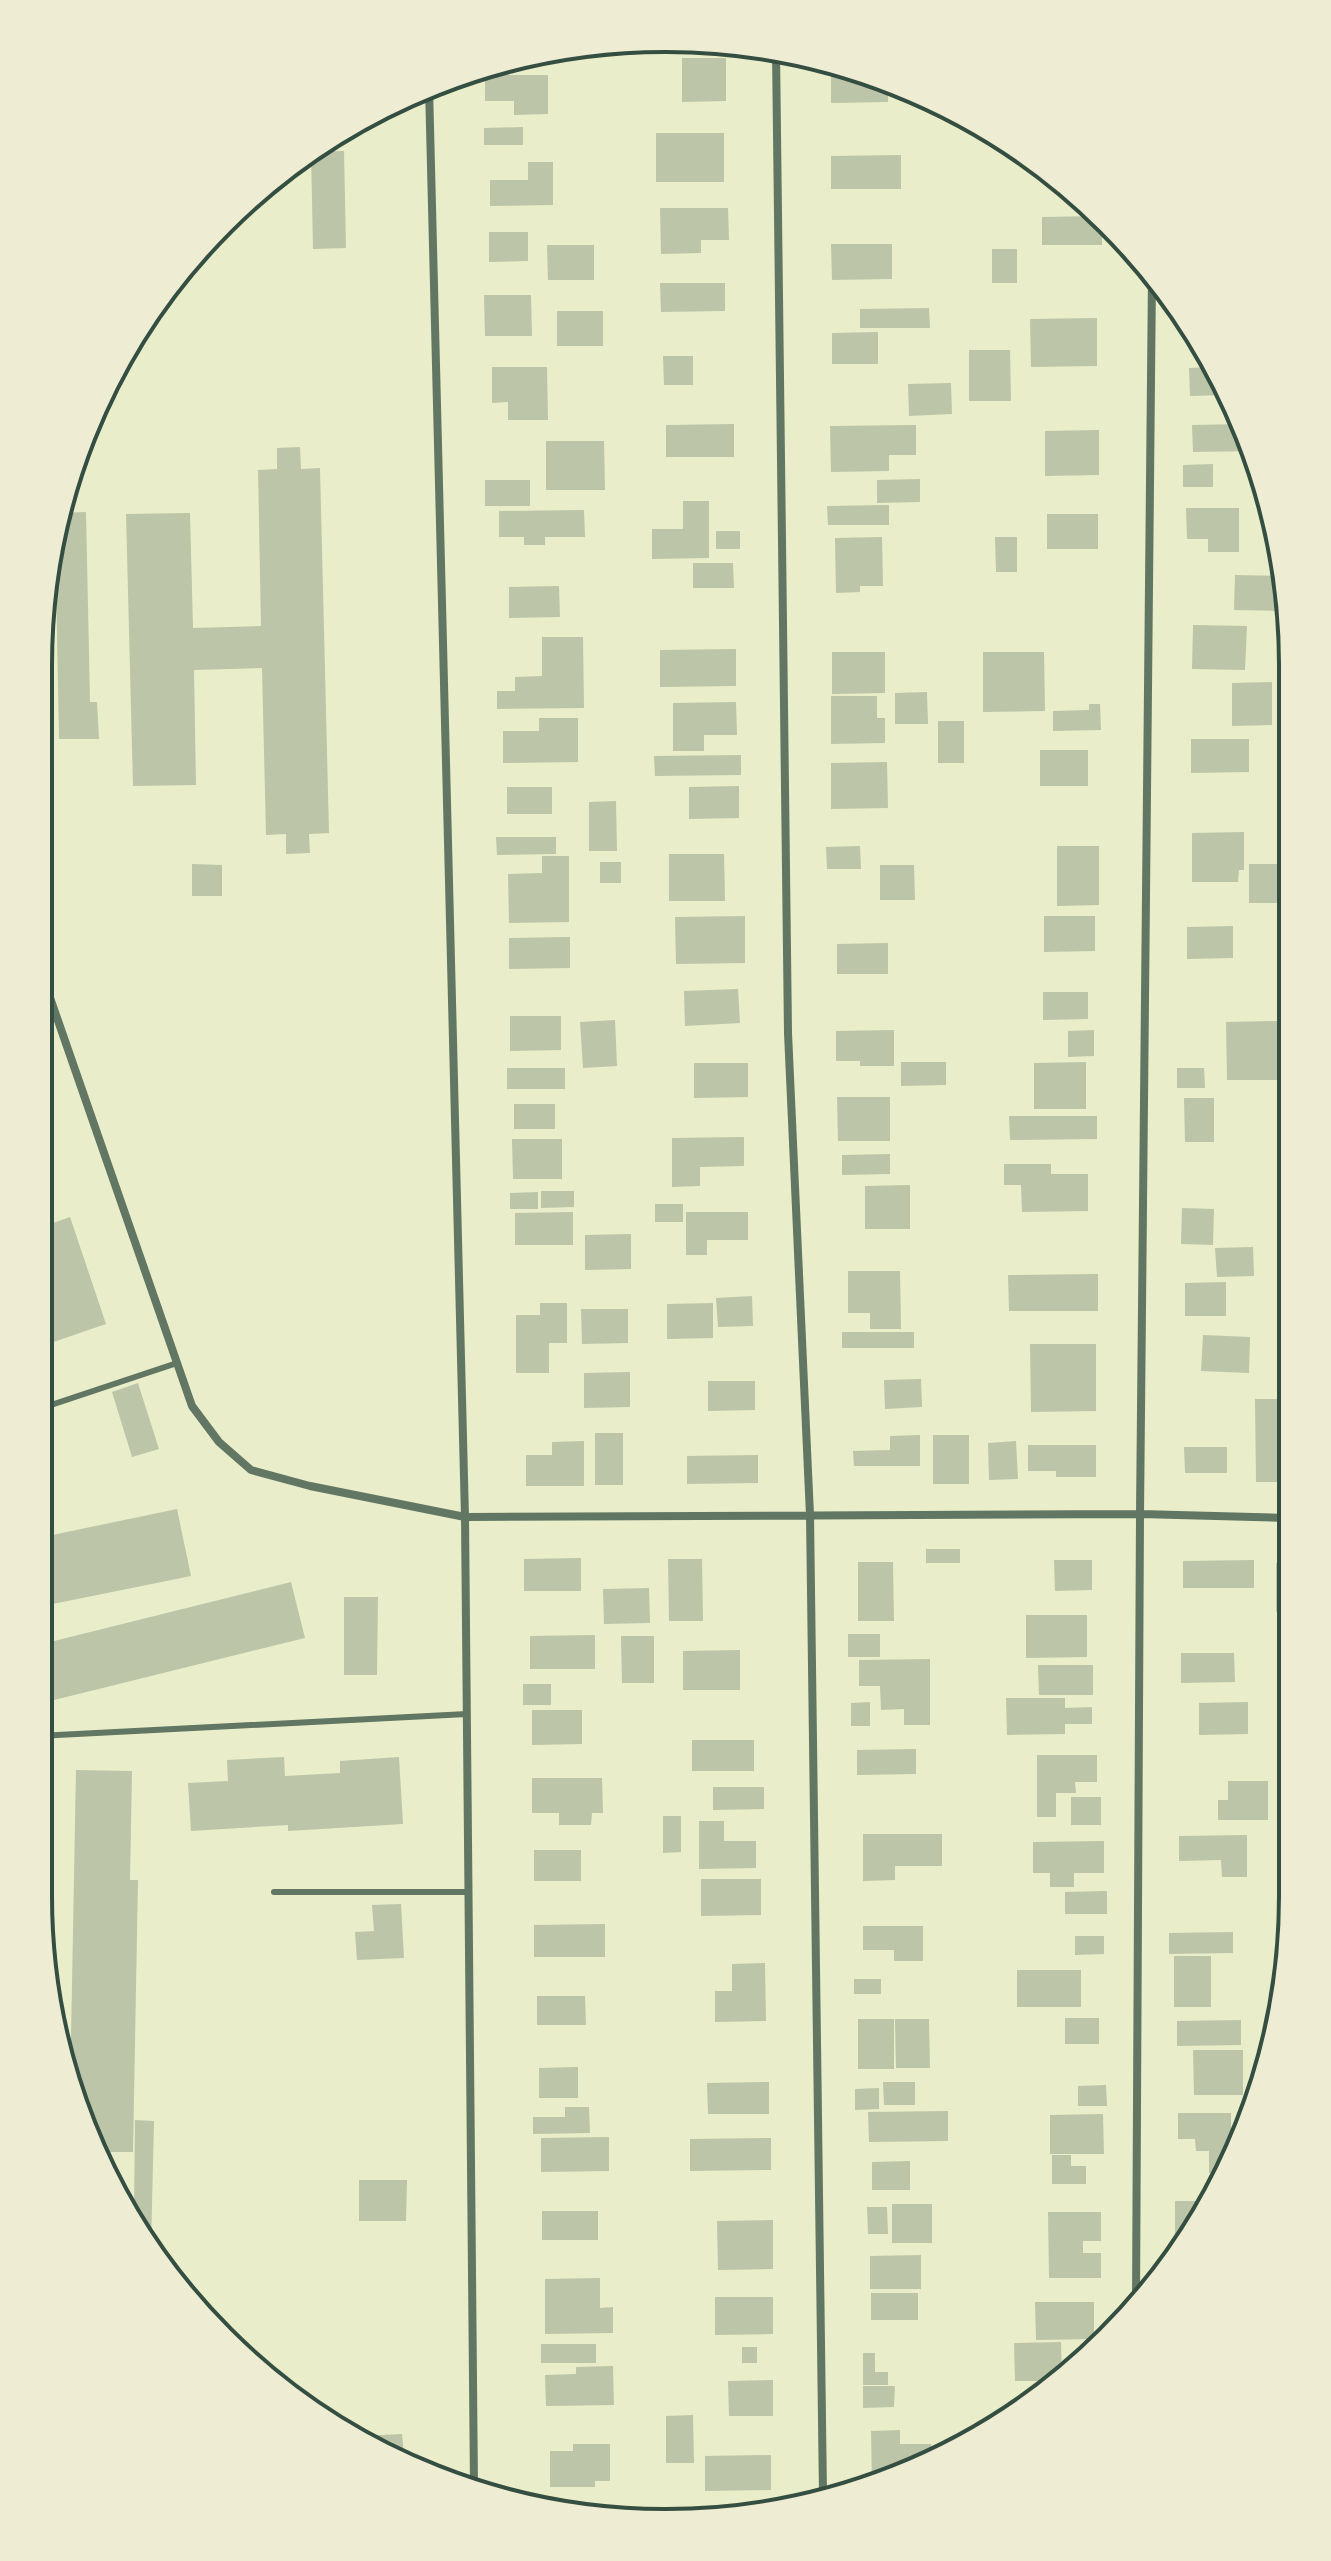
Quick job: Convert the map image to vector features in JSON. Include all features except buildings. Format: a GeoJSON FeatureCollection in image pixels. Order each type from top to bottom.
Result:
{"type":"FeatureCollection","features":[{"type":"Feature","properties":{"kind":"street"},"geometry":{"type":"LineString","coordinates":[[776,62],[788,1033],[810,1515],[823,2488]]}},
{"type":"Feature","properties":{"kind":"street"},"geometry":{"type":"LineString","coordinates":[[429,100],[465,1517],[474,2478]]}},
{"type":"Feature","properties":{"kind":"street"},"geometry":{"type":"LineString","coordinates":[[1136,2289],[1152,292]]}},
{"type":"Feature","properties":{"kind":"street"},"geometry":{"type":"LineString","coordinates":[[52,1003],[192,1406],[219,1442],[251,1470],[310,1486],[465,1517],[1140,1514],[1279,1518]]}},
{"type":"Feature","properties":{"kind":"lane"},"geometry":{"type":"LineString","coordinates":[[52,1405],[177,1363]]}},
{"type":"Feature","properties":{"kind":"lane"},"geometry":{"type":"LineString","coordinates":[[52,1735],[467,1714]]}},
{"type":"Feature","properties":{"kind":"lane"},"geometry":{"type":"LineString","coordinates":[[274,1892],[468,1892]]}}]}
